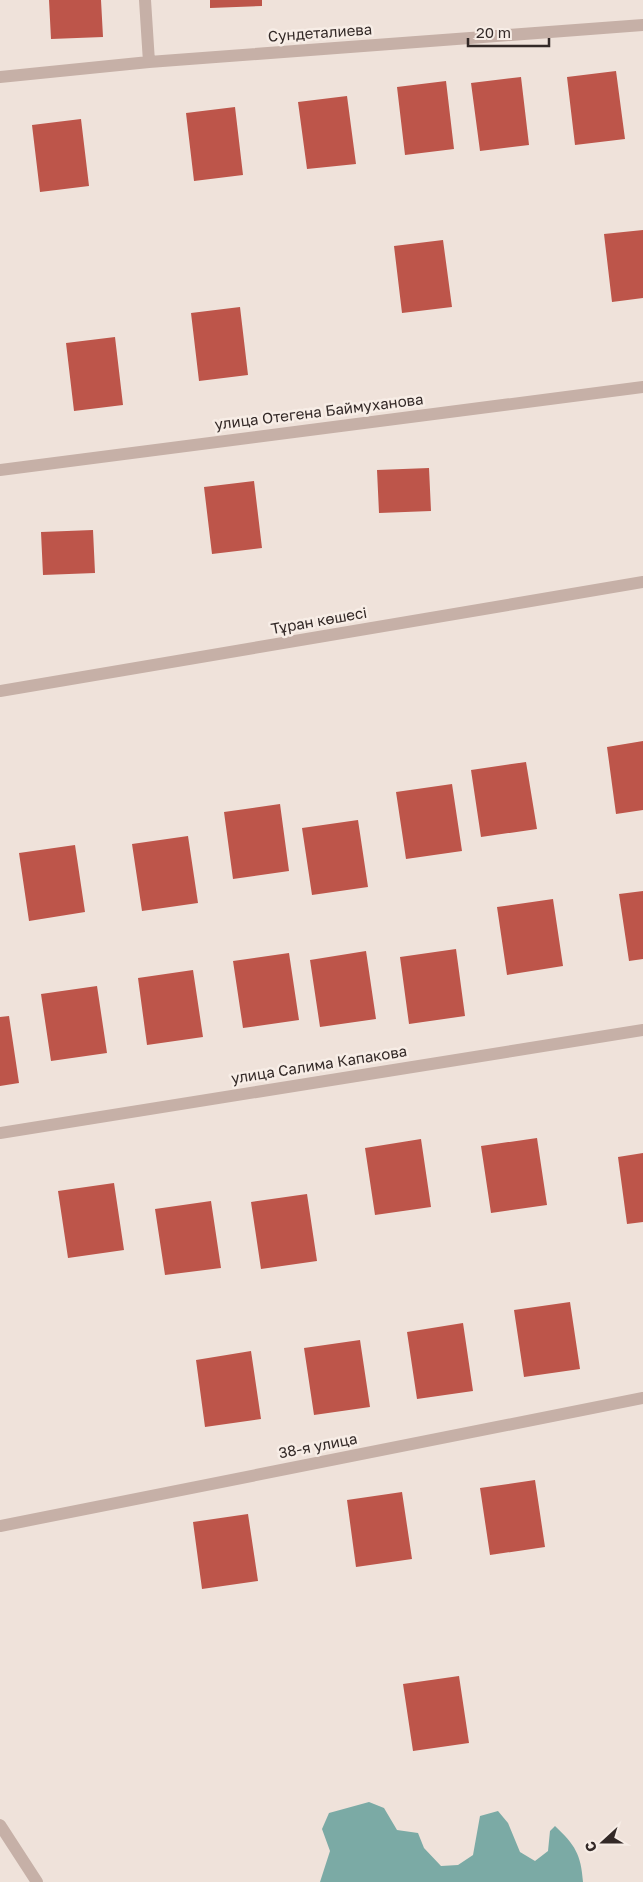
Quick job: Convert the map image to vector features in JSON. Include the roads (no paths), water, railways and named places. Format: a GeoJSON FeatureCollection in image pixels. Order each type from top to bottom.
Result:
{"type":"FeatureCollection","features":[{"type":"Feature","properties":{"kind":"street"},"geometry":{"type":"LineString","coordinates":[[145,0],[149,62]]}},
{"type":"Feature","properties":{"kind":"street","name":"Сундеталиева"},"geometry":{"type":"LineString","coordinates":[[0,77],[149,62],[643,25]]}},
{"type":"Feature","properties":{"kind":"street","name":"улица Отегена Баймуханова"},"geometry":{"type":"LineString","coordinates":[[0,470],[643,386]]}},
{"type":"Feature","properties":{"kind":"street","name":"Тұран көшесі"},"geometry":{"type":"LineString","coordinates":[[0,691],[643,582]]}},
{"type":"Feature","properties":{"kind":"street","name":"улица Салима Капакова"},"geometry":{"type":"LineString","coordinates":[[0,1133],[643,1030]]}},
{"type":"Feature","properties":{"kind":"street","name":"38-я улица"},"geometry":{"type":"LineString","coordinates":[[0,1526],[643,1398]]}},
{"type":"Feature","properties":{"kind":"street"},"geometry":{"type":"LineString","coordinates":[[0,1825],[38,1882]]}},
{"type":"Feature","properties":{"kind":"water"},"geometry":{"type":"Polygon","coordinates":[[[369,1802],[384,1808],[397,1830],[418,1833],[424,1848],[441,1866],[458,1865],[473,1855],[480,1816],[498,1811],[508,1823],[520,1852],[535,1861],[548,1851],[550,1831],[555,1826],[568,1839],[579,1857],[583,1882],[320,1882],[330,1851],[322,1829],[329,1813],[369,1802]]]}}]}
